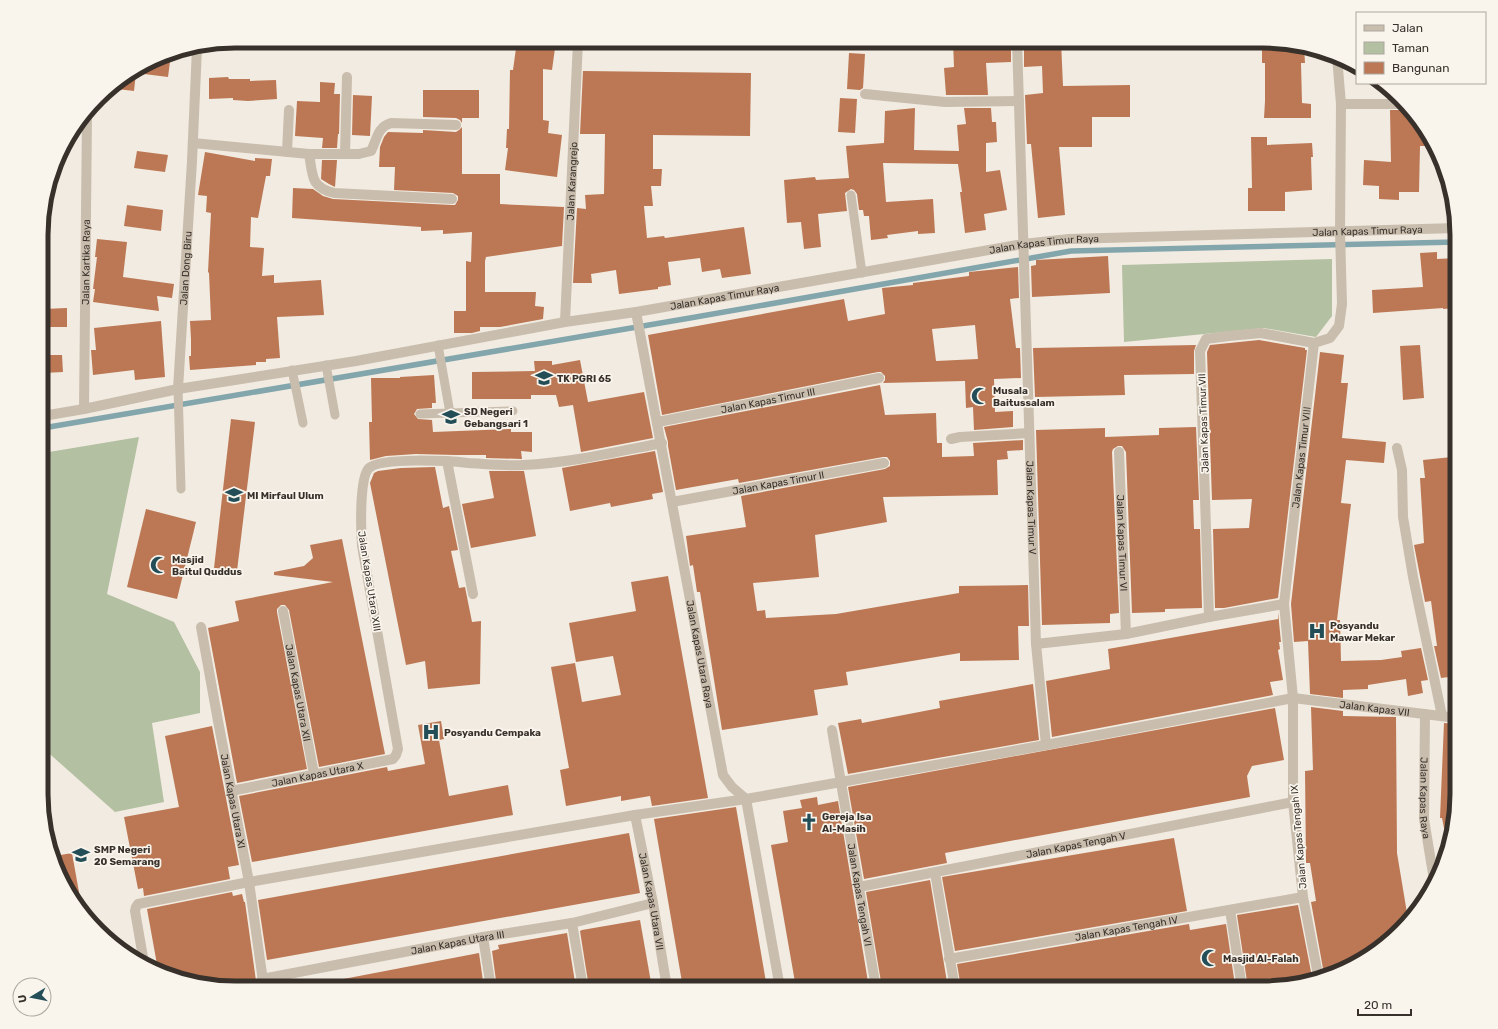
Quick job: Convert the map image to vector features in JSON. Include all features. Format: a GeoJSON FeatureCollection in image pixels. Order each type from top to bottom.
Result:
{"type":"FeatureCollection","features":[{"type":"Feature","properties":{"kind":"street","name":"Jalan Karangrejo"},"geometry":{"type":"LineString","coordinates":[[565,322],[578,48]]}},
{"type":"Feature","properties":{"kind":"street","name":"Jalan Kapas Timur V"},"geometry":{"type":"LineString","coordinates":[[1017,48],[1028,433],[1036,644],[1046,745]]}},
{"type":"Feature","properties":{"kind":"street","name":"Jalan Dong Biru"},"geometry":{"type":"LineString","coordinates":[[178,391],[193,143],[197,52]]}},
{"type":"Feature","properties":{"kind":"street"},"geometry":{"type":"LineString","coordinates":[[1314,343],[1330,338],[1339,326],[1342,304],[1340,234],[1341,104],[1338,63]]}},
{"type":"Feature","properties":{"kind":"street"},"geometry":{"type":"LineString","coordinates":[[345,154],[347,77]]}},
{"type":"Feature","properties":{"kind":"street"},"geometry":{"type":"LineString","coordinates":[[865,94],[945,102],[1019,101]]}},
{"type":"Feature","properties":{"kind":"street"},"geometry":{"type":"LineString","coordinates":[[1341,104],[1396,104]]}},
{"type":"Feature","properties":{"kind":"street"},"geometry":{"type":"LineString","coordinates":[[287,152],[290,110]]}},
{"type":"Feature","properties":{"kind":"street","name":"Jalan Kartika Raya"},"geometry":{"type":"LineString","coordinates":[[84,409],[87,121]]}},
{"type":"Feature","properties":{"kind":"street"},"geometry":{"type":"LineString","coordinates":[[193,143],[309,154],[363,154],[371,151],[382,128],[391,123],[456,125]]}},
{"type":"Feature","properties":{"kind":"street"},"geometry":{"type":"LineString","coordinates":[[309,154],[313,177],[317,186],[324,190],[334,193],[452,199]]}},
{"type":"Feature","properties":{"kind":"street","name":"Jalan Kapas Timur Raya"},"geometry":{"type":"LineString","coordinates":[[48,415],[178,391],[327,369],[356,361],[439,348],[565,322],[637,316],[862,273],[1069,239],[1340,234],[1450,228]]}},
{"type":"Feature","properties":{"kind":"street","name":"Jalan Kapas Utara Raya"},"geometry":{"type":"LineString","coordinates":[[637,316],[723,775],[732,787],[746,798]]}},
{"type":"Feature","properties":{"kind":"street","name":"Jalan Kapas Timur VII"},"geometry":{"type":"LineString","coordinates":[[1210,617],[1200,351],[1206,339],[1261,333],[1314,343]]}},
{"type":"Feature","properties":{"kind":"street","name":"Jalan Kapas Timur VIII"},"geometry":{"type":"LineString","coordinates":[[1293,698],[1284,604],[1314,343]]}},
{"type":"Feature","properties":{"kind":"street","name":"Jalan Kapas Timur III"},"geometry":{"type":"LineString","coordinates":[[658,422],[879,378]]}},
{"type":"Feature","properties":{"kind":"street"},"geometry":{"type":"LineString","coordinates":[[951,439],[960,437],[1028,433]]}},
{"type":"Feature","properties":{"kind":"street","name":"Jalan Kapas Utara XIII"},"geometry":{"type":"LineString","coordinates":[[398,749],[362,546],[361,524],[364,480],[370,467],[379,463],[391,462],[447,461],[496,465],[524,465],[562,461],[662,443]]}},
{"type":"Feature","properties":{"kind":"street"},"geometry":{"type":"LineString","coordinates":[[1397,448],[1402,470],[1403,517],[1413,577],[1442,716]]}},
{"type":"Feature","properties":{"kind":"street","name":"Jalan Kapas Timur VI"},"geometry":{"type":"LineString","coordinates":[[1119,452],[1126,634]]}},
{"type":"Feature","properties":{"kind":"street"},"geometry":{"type":"LineString","coordinates":[[447,461],[474,594]]}},
{"type":"Feature","properties":{"kind":"street","name":"Jalan Kapas Timur II"},"geometry":{"type":"LineString","coordinates":[[672,502],[884,463]]}},
{"type":"Feature","properties":{"kind":"street"},"geometry":{"type":"LineString","coordinates":[[1036,644],[1126,634],[1284,604]]}},
{"type":"Feature","properties":{"kind":"street","name":"Jalan Kapas Utara XII"},"geometry":{"type":"LineString","coordinates":[[283,611],[314,774]]}},
{"type":"Feature","properties":{"kind":"street","name":"Jalan Kapas Utara XI"},"geometry":{"type":"LineString","coordinates":[[202,627],[231,791],[249,882],[263,981]]}},
{"type":"Feature","properties":{"kind":"street","name":"Jalan Kapas VII"},"geometry":{"type":"LineString","coordinates":[[143,957],[135,911],[138,904],[249,882],[635,815],[841,782],[1293,698],[1450,717]]}},
{"type":"Feature","properties":{"kind":"street","name":"Jalan Kapas Tengah IX"},"geometry":{"type":"LineString","coordinates":[[1293,698],[1293,802],[1303,897],[1318,973]]}},
{"type":"Feature","properties":{"kind":"street","name":"Jalan Kapas Raya"},"geometry":{"type":"LineString","coordinates":[[1424,714],[1424,819],[1433,873]]}},
{"type":"Feature","properties":{"kind":"street","name":"Jalan Kapas Tengah VI"},"geometry":{"type":"LineString","coordinates":[[832,730],[875,981]]}},
{"type":"Feature","properties":{"kind":"street","name":"Jalan Kapas Utara X"},"geometry":{"type":"LineString","coordinates":[[231,791],[393,759],[398,749]]}},
{"type":"Feature","properties":{"kind":"street"},"geometry":{"type":"LineString","coordinates":[[746,798],[779,981]]}},
{"type":"Feature","properties":{"kind":"street","name":"Jalan Kapas Tengah V"},"geometry":{"type":"LineString","coordinates":[[859,887],[1293,802]]}},
{"type":"Feature","properties":{"kind":"street","name":"Jalan Kapas Utara VII"},"geometry":{"type":"LineString","coordinates":[[635,815],[666,981]]}},
{"type":"Feature","properties":{"kind":"street"},"geometry":{"type":"LineString","coordinates":[[935,873],[954,981]]}},
{"type":"Feature","properties":{"kind":"street","name":"Jalan Kapas Tengah IV"},"geometry":{"type":"LineString","coordinates":[[950,959],[1303,897]]}},
{"type":"Feature","properties":{"kind":"street","name":"Jalan Kapas Utara III"},"geometry":{"type":"LineString","coordinates":[[273,981],[483,937],[572,923],[652,903]]}},
{"type":"Feature","properties":{"kind":"street"},"geometry":{"type":"LineString","coordinates":[[1230,910],[1241,981]]}},
{"type":"Feature","properties":{"kind":"street"},"geometry":{"type":"LineString","coordinates":[[572,923],[582,981]]}},
{"type":"Feature","properties":{"kind":"street"},"geometry":{"type":"LineString","coordinates":[[483,937],[490,981]]}},
{"type":"Feature","properties":{"kind":"lane"},"geometry":{"type":"LineString","coordinates":[[851,195],[862,273]]}},
{"type":"Feature","properties":{"kind":"lane"},"geometry":{"type":"LineString","coordinates":[[439,348],[450,413]]}},
{"type":"Feature","properties":{"kind":"lane"},"geometry":{"type":"LineString","coordinates":[[327,369],[335,415]]}},
{"type":"Feature","properties":{"kind":"lane"},"geometry":{"type":"LineString","coordinates":[[292,373],[303,423]]}},
{"type":"Feature","properties":{"kind":"lane","name":"Jalan Dong Biru"},"geometry":{"type":"LineString","coordinates":[[178,391],[180,414],[181,489]]}},
{"type":"Feature","properties":{"kind":"lane"},"geometry":{"type":"LineString","coordinates":[[420,414],[513,411]]}},
{"type":"Feature","properties":{"kind":"green space"},"geometry":{"type":"Polygon","coordinates":[[[1332,259],[1332,316],[1316,337],[1264,328],[1124,342],[1122,265],[1332,259]]]}},
{"type":"Feature","properties":{"kind":"green space"},"geometry":{"type":"Polygon","coordinates":[[[139,437],[107,594],[174,622],[200,672],[200,713],[152,723],[164,802],[115,812],[48,752],[48,452],[139,437]]]}},
{"type":"Feature","properties":{"kind":"building"},"geometry":{"type":"Polygon","coordinates":[[[516,48],[555,48],[552,70],[543,69],[543,120],[549,121],[548,133],[562,135],[557,177],[505,170],[508,148],[506,148],[507,129],[509,129],[510,70],[513,70],[516,48]]]}},
{"type":"Feature","properties":{"kind":"building"},"geometry":{"type":"Polygon","coordinates":[[[953,48],[1011,48],[1011,62],[986,63],[988,95],[946,95],[944,68],[954,67],[953,48]]]}},
{"type":"Feature","properties":{"kind":"building"},"geometry":{"type":"Polygon","coordinates":[[[1024,48],[1061,48],[1063,86],[1130,85],[1130,117],[1092,117],[1092,147],[1059,147],[1065,215],[1038,218],[1031,144],[1027,144],[1025,95],[1043,93],[1042,66],[1024,67],[1024,48]]]}},
{"type":"Feature","properties":{"kind":"building"},"geometry":{"type":"Polygon","coordinates":[[[1262,48],[1276,48],[1304,53],[1305,63],[1301,63],[1302,103],[1311,104],[1311,118],[1264,118],[1265,63],[1262,63],[1262,48]]]}},
{"type":"Feature","properties":{"kind":"building"},"geometry":{"type":"Polygon","coordinates":[[[849,53],[865,54],[863,88],[860,90],[847,89],[849,53]]]}},
{"type":"Feature","properties":{"kind":"building"},"geometry":{"type":"Polygon","coordinates":[[[170,60],[168,77],[140,74],[170,60]]]}},
{"type":"Feature","properties":{"kind":"building"},"geometry":{"type":"Polygon","coordinates":[[[583,71],[751,73],[750,136],[653,135],[653,169],[662,169],[661,186],[651,186],[653,206],[644,206],[647,238],[664,236],[665,238],[744,227],[751,274],[722,278],[720,269],[702,272],[700,258],[668,262],[671,285],[658,287],[658,289],[619,294],[616,270],[591,274],[592,283],[573,283],[577,208],[586,209],[585,195],[604,194],[605,134],[580,134],[583,71]]]}},
{"type":"Feature","properties":{"kind":"building"},"geometry":{"type":"Polygon","coordinates":[[[136,76],[134,91],[118,89],[136,76]]]}},
{"type":"Feature","properties":{"kind":"building"},"geometry":{"type":"Polygon","coordinates":[[[228,77],[229,79],[250,79],[250,81],[276,80],[277,99],[248,101],[233,100],[233,98],[209,99],[209,78],[228,77]]]}},
{"type":"Feature","properties":{"kind":"building"},"geometry":{"type":"Polygon","coordinates":[[[320,82],[335,83],[334,94],[340,94],[339,134],[337,148],[322,148],[323,138],[295,136],[297,101],[320,102],[320,82]]]}},
{"type":"Feature","properties":{"kind":"building"},"geometry":{"type":"Polygon","coordinates":[[[423,90],[479,90],[479,118],[462,118],[462,123],[456,118],[423,117],[423,90]]]}},
{"type":"Feature","properties":{"kind":"building"},"geometry":{"type":"Polygon","coordinates":[[[353,95],[372,96],[370,136],[352,135],[353,95]]]}},
{"type":"Feature","properties":{"kind":"building"},"geometry":{"type":"Polygon","coordinates":[[[840,98],[857,99],[855,133],[838,132],[840,98]]]}},
{"type":"Feature","properties":{"kind":"building"},"geometry":{"type":"Polygon","coordinates":[[[915,108],[914,150],[959,151],[957,125],[966,124],[964,108],[991,108],[992,122],[996,122],[997,142],[986,143],[986,172],[1000,170],[1007,210],[984,214],[986,230],[965,233],[958,164],[883,163],[886,202],[933,199],[935,233],[918,234],[918,231],[887,235],[888,238],[871,240],[869,216],[864,216],[863,210],[859,210],[857,194],[851,189],[845,193],[847,211],[818,214],[821,247],[804,249],[801,222],[787,223],[784,180],[815,177],[816,180],[849,178],[846,146],[884,143],[885,111],[915,108]]]}},
{"type":"Feature","properties":{"kind":"building"},"geometry":{"type":"Polygon","coordinates":[[[1390,110],[1402,110],[1419,131],[1428,146],[1420,146],[1419,192],[1399,192],[1399,200],[1379,199],[1379,186],[1363,185],[1364,160],[1391,162],[1390,110]]]}},
{"type":"Feature","properties":{"kind":"building"},"geometry":{"type":"Polygon","coordinates":[[[462,127],[462,174],[500,174],[500,204],[564,207],[562,246],[486,257],[485,261],[485,292],[536,292],[535,306],[544,307],[543,319],[500,327],[480,327],[480,331],[472,333],[454,333],[454,311],[466,311],[466,261],[471,262],[472,232],[443,234],[443,230],[421,231],[421,227],[292,218],[293,188],[313,189],[323,196],[333,199],[455,205],[458,200],[458,196],[453,193],[394,190],[395,167],[379,167],[380,147],[388,132],[423,133],[423,130],[456,132],[462,127]]]}},
{"type":"Feature","properties":{"kind":"building"},"geometry":{"type":"Polygon","coordinates":[[[1251,137],[1267,137],[1267,145],[1312,143],[1312,190],[1285,192],[1285,211],[1248,211],[1248,188],[1252,188],[1251,137]]]}},
{"type":"Feature","properties":{"kind":"building"},"geometry":{"type":"Polygon","coordinates":[[[137,151],[168,155],[165,172],[134,168],[137,151]]]}},
{"type":"Feature","properties":{"kind":"building"},"geometry":{"type":"Polygon","coordinates":[[[205,152],[255,161],[255,158],[272,159],[270,176],[266,176],[258,218],[251,217],[250,247],[264,248],[262,276],[274,275],[274,283],[321,280],[324,315],[277,317],[280,358],[266,359],[266,362],[256,362],[256,365],[190,370],[190,321],[211,320],[208,272],[211,213],[206,212],[207,196],[198,195],[205,152]]]}},
{"type":"Feature","properties":{"kind":"building"},"geometry":{"type":"Polygon","coordinates":[[[322,160],[337,160],[335,187],[321,179],[322,160]]]}},
{"type":"Feature","properties":{"kind":"building"},"geometry":{"type":"Polygon","coordinates":[[[127,205],[163,210],[161,231],[124,226],[127,205]]]}},
{"type":"Feature","properties":{"kind":"building"},"geometry":{"type":"Polygon","coordinates":[[[97,239],[127,242],[123,277],[174,284],[172,298],[157,296],[159,311],[93,302],[97,239]]]}},
{"type":"Feature","properties":{"kind":"building"},"geometry":{"type":"Polygon","coordinates":[[[1437,252],[1437,259],[1450,258],[1450,308],[1373,313],[1372,290],[1423,287],[1420,253],[1437,252]]]}},
{"type":"Feature","properties":{"kind":"building"},"geometry":{"type":"Polygon","coordinates":[[[1108,256],[1110,293],[1032,297],[1031,266],[1036,265],[1036,260],[1108,256]]]}},
{"type":"Feature","properties":{"kind":"building"},"geometry":{"type":"Polygon","coordinates":[[[1018,267],[1019,298],[1010,299],[1016,348],[1020,348],[1021,378],[994,379],[995,412],[1013,411],[1013,427],[974,430],[973,407],[966,408],[965,381],[883,383],[885,376],[881,372],[662,415],[648,335],[844,299],[848,321],[885,314],[882,288],[913,285],[913,283],[969,276],[969,272],[1018,267]],[[975,325],[932,329],[936,361],[978,359],[975,325]]]}},
{"type":"Feature","properties":{"kind":"building"},"geometry":{"type":"Polygon","coordinates":[[[67,308],[67,327],[48,327],[48,309],[67,308]]]}},
{"type":"Feature","properties":{"kind":"building"},"geometry":{"type":"Polygon","coordinates":[[[161,321],[165,377],[135,380],[134,370],[93,375],[91,350],[96,350],[94,328],[161,321]]]}},
{"type":"Feature","properties":{"kind":"building"},"geometry":{"type":"Polygon","coordinates":[[[1259,340],[1305,348],[1305,350],[1307,350],[1278,598],[1224,608],[1215,608],[1213,529],[1249,528],[1252,499],[1212,500],[1207,352],[1210,345],[1259,340]]]}},
{"type":"Feature","properties":{"kind":"building"},"geometry":{"type":"Polygon","coordinates":[[[1196,345],[1194,351],[1194,374],[1124,375],[1125,395],[1035,397],[1033,348],[1196,345]]]}},
{"type":"Feature","properties":{"kind":"building"},"geometry":{"type":"Polygon","coordinates":[[[1420,345],[1424,398],[1403,400],[1400,346],[1420,345]]]}},
{"type":"Feature","properties":{"kind":"building"},"geometry":{"type":"Polygon","coordinates":[[[1320,352],[1344,355],[1341,383],[1348,383],[1342,438],[1386,442],[1384,463],[1346,460],[1341,503],[1351,504],[1337,620],[1340,620],[1341,661],[1381,660],[1402,657],[1401,651],[1421,648],[1428,680],[1421,681],[1423,693],[1408,696],[1406,679],[1368,685],[1368,689],[1343,690],[1343,698],[1310,694],[1308,641],[1294,642],[1291,604],[1320,352]]]}},
{"type":"Feature","properties":{"kind":"building"},"geometry":{"type":"Polygon","coordinates":[[[48,355],[62,355],[63,372],[48,373],[48,355]]]}},
{"type":"Feature","properties":{"kind":"building"},"geometry":{"type":"Polygon","coordinates":[[[580,360],[588,402],[644,392],[653,438],[581,452],[573,405],[559,407],[556,395],[531,395],[531,399],[472,399],[472,372],[535,371],[534,361],[552,361],[552,365],[580,360]]]}},
{"type":"Feature","properties":{"kind":"building"},"geometry":{"type":"Polygon","coordinates":[[[434,375],[436,403],[432,403],[432,408],[417,409],[414,414],[418,419],[432,420],[433,432],[511,429],[511,432],[532,432],[532,452],[521,451],[522,459],[486,458],[486,455],[416,454],[386,456],[370,460],[369,422],[372,422],[371,378],[400,378],[434,375]]]}},
{"type":"Feature","properties":{"kind":"building"},"geometry":{"type":"Polygon","coordinates":[[[880,385],[885,415],[936,413],[937,443],[942,443],[942,457],[974,456],[973,443],[1023,440],[1023,450],[1007,451],[1008,459],[997,460],[998,495],[883,497],[887,522],[815,535],[819,577],[753,583],[757,611],[765,610],[766,618],[836,614],[959,593],[959,586],[1028,585],[1029,626],[1018,626],[1019,660],[960,661],[960,653],[846,672],[848,685],[814,690],[818,715],[722,730],[700,592],[697,592],[693,565],[690,566],[686,536],[746,527],[741,496],[885,469],[890,466],[890,461],[887,457],[883,457],[739,483],[738,479],[676,490],[664,427],[880,385]]]}},
{"type":"Feature","properties":{"kind":"building","name":"MI Mirfaul Ulum"},"geometry":{"type":"Polygon","coordinates":[[[231,419],[255,422],[237,571],[214,568],[231,419]]]}},
{"type":"Feature","properties":{"kind":"building"},"geometry":{"type":"Polygon","coordinates":[[[1196,427],[1199,500],[1193,500],[1194,529],[1200,529],[1202,608],[1165,609],[1165,612],[1132,613],[1126,452],[1122,446],[1118,446],[1113,449],[1112,452],[1119,613],[1110,614],[1110,623],[1042,625],[1036,430],[1105,428],[1105,437],[1159,435],[1159,428],[1196,427]]]}},
{"type":"Feature","properties":{"kind":"building"},"geometry":{"type":"Polygon","coordinates":[[[655,451],[663,492],[652,494],[653,499],[611,507],[610,503],[570,511],[562,468],[655,451]]]}},
{"type":"Feature","properties":{"kind":"building"},"geometry":{"type":"Polygon","coordinates":[[[1450,457],[1450,677],[1441,678],[1434,646],[1437,646],[1431,601],[1425,602],[1414,545],[1424,543],[1420,478],[1425,478],[1423,460],[1450,457]]]}},
{"type":"Feature","properties":{"kind":"building"},"geometry":{"type":"Polygon","coordinates":[[[435,467],[443,508],[449,506],[458,550],[451,551],[459,588],[465,587],[472,622],[481,621],[480,684],[428,689],[425,661],[406,665],[370,483],[374,473],[378,471],[401,468],[435,467]]]}},
{"type":"Feature","properties":{"kind":"building"},"geometry":{"type":"Polygon","coordinates":[[[489,471],[524,471],[536,536],[471,548],[462,504],[494,498],[489,471]]]}},
{"type":"Feature","properties":{"kind":"building","name":"Masjid Baitul Quddus"},"geometry":{"type":"Polygon","coordinates":[[[146,509],[196,522],[177,599],[127,587],[146,509]]]}},
{"type":"Feature","properties":{"kind":"building"},"geometry":{"type":"Polygon","coordinates":[[[342,539],[385,754],[319,767],[289,610],[285,605],[281,605],[277,609],[277,612],[307,769],[237,783],[208,628],[239,621],[235,601],[333,582],[274,575],[274,572],[304,566],[313,558],[310,545],[342,539]]]}},
{"type":"Feature","properties":{"kind":"building"},"geometry":{"type":"Polygon","coordinates":[[[668,576],[708,798],[652,806],[650,796],[621,801],[621,796],[566,806],[560,770],[569,768],[551,667],[575,663],[582,702],[621,695],[613,656],[576,662],[569,623],[636,611],[631,582],[668,576]]]}},
{"type":"Feature","properties":{"kind":"building"},"geometry":{"type":"Polygon","coordinates":[[[1278,612],[1281,642],[1279,642],[1280,649],[1278,650],[1283,680],[1270,682],[1273,695],[1052,737],[1046,681],[1110,669],[1108,649],[1278,619],[1278,612]]]}},
{"type":"Feature","properties":{"kind":"building"},"geometry":{"type":"Polygon","coordinates":[[[1033,684],[1039,740],[848,774],[838,723],[861,719],[862,723],[940,708],[939,701],[1033,684]]]}},
{"type":"Feature","properties":{"kind":"building"},"geometry":{"type":"Polygon","coordinates":[[[1311,707],[1343,711],[1343,716],[1396,717],[1397,853],[1407,913],[1386,935],[1367,950],[1346,962],[1323,971],[1311,902],[1316,901],[1310,863],[1306,863],[1305,771],[1313,770],[1311,707]]]}},
{"type":"Feature","properties":{"kind":"building"},"geometry":{"type":"Polygon","coordinates":[[[1275,708],[1284,760],[1252,766],[1247,776],[1250,797],[945,853],[947,863],[864,879],[848,787],[1275,708]]]}},
{"type":"Feature","properties":{"kind":"building"},"geometry":{"type":"Polygon","coordinates":[[[441,721],[444,739],[439,740],[449,796],[508,785],[513,815],[252,862],[239,796],[387,767],[388,771],[425,764],[418,725],[441,721]]]}},
{"type":"Feature","properties":{"kind":"building"},"geometry":{"type":"Polygon","coordinates":[[[1444,723],[1450,723],[1450,807],[1445,835],[1442,818],[1440,818],[1444,723]]]}},
{"type":"Feature","properties":{"kind":"building"},"geometry":{"type":"Polygon","coordinates":[[[212,726],[239,865],[228,867],[230,879],[144,896],[143,888],[138,889],[124,817],[179,807],[165,736],[212,726]]]}},
{"type":"Feature","properties":{"kind":"building"},"geometry":{"type":"Polygon","coordinates":[[[817,797],[818,805],[838,801],[868,981],[795,981],[771,845],[788,842],[783,811],[802,808],[800,800],[817,797]]]}},
{"type":"Feature","properties":{"kind":"building"},"geometry":{"type":"Polygon","coordinates":[[[736,807],[766,981],[682,981],[654,819],[736,807]]]}},
{"type":"Feature","properties":{"kind":"building"},"geometry":{"type":"Polygon","coordinates":[[[629,833],[640,893],[267,960],[258,900],[629,833]]]}},
{"type":"Feature","properties":{"kind":"building"},"geometry":{"type":"Polygon","coordinates":[[[1174,838],[1187,911],[955,951],[942,877],[1174,838]]]}},
{"type":"Feature","properties":{"kind":"building"},"geometry":{"type":"Polygon","coordinates":[[[72,853],[80,900],[67,877],[58,855],[72,853]]]}},
{"type":"Feature","properties":{"kind":"building"},"geometry":{"type":"Polygon","coordinates":[[[930,880],[947,981],[881,981],[866,892],[930,880]]]}},
{"type":"Feature","properties":{"kind":"building"},"geometry":{"type":"Polygon","coordinates":[[[232,892],[233,896],[242,894],[245,902],[256,981],[222,981],[186,975],[157,964],[147,909],[232,892]]]}},
{"type":"Feature","properties":{"kind":"building"},"geometry":{"type":"Polygon","coordinates":[[[1298,905],[1312,975],[1276,981],[1247,981],[1237,915],[1298,905]]]}},
{"type":"Feature","properties":{"kind":"building"},"geometry":{"type":"Polygon","coordinates":[[[640,920],[651,981],[588,981],[580,931],[640,920]]]}},
{"type":"Feature","properties":{"kind":"building"},"geometry":{"type":"Polygon","coordinates":[[[1189,924],[1190,930],[1226,924],[1234,981],[960,981],[957,964],[1189,924]]]}},
{"type":"Feature","properties":{"kind":"building"},"geometry":{"type":"Polygon","coordinates":[[[567,933],[575,981],[496,981],[492,951],[499,949],[498,945],[567,933]]]}},
{"type":"Feature","properties":{"kind":"building"},"geometry":{"type":"Polygon","coordinates":[[[479,953],[483,981],[333,981],[479,953]]]}},
{"type":"Feature","properties":{"kind":"waterway"},"geometry":{"type":"LineString","coordinates":[[48,427],[690,318],[1071,251],[1450,242]]}},
{"type":"Feature","properties":{"kind":"place","name":"TK PGRI 65"},"geometry":{"type":"Point","coordinates":[544,378]}},
{"type":"Feature","properties":{"kind":"place","name":"Musala Baitussalam"},"geometry":{"type":"Point","coordinates":[980,396]}},
{"type":"Feature","properties":{"kind":"place","name":"SD Negeri Gebangsari 1"},"geometry":{"type":"Point","coordinates":[451,417]}},
{"type":"Feature","properties":{"kind":"place","name":"MI Mirfaul Ulum"},"geometry":{"type":"Point","coordinates":[234,495]}},
{"type":"Feature","properties":{"kind":"place","name":"Masjid Baitul Quddus"},"geometry":{"type":"Point","coordinates":[159,565]}},
{"type":"Feature","properties":{"kind":"place","name":"Posyandu Mawar Mekar"},"geometry":{"type":"Point","coordinates":[1317,631]}},
{"type":"Feature","properties":{"kind":"place","name":"Posyandu Cempaka"},"geometry":{"type":"Point","coordinates":[431,732]}},
{"type":"Feature","properties":{"kind":"place","name":"Gereja Isa Al-Masih"},"geometry":{"type":"Point","coordinates":[809,822]}},
{"type":"Feature","properties":{"kind":"place","name":"SMP Negeri 20 Semarang"},"geometry":{"type":"Point","coordinates":[81,855]}},
{"type":"Feature","properties":{"kind":"place","name":"Masjid Al-Falah"},"geometry":{"type":"Point","coordinates":[1210,958]}}]}
